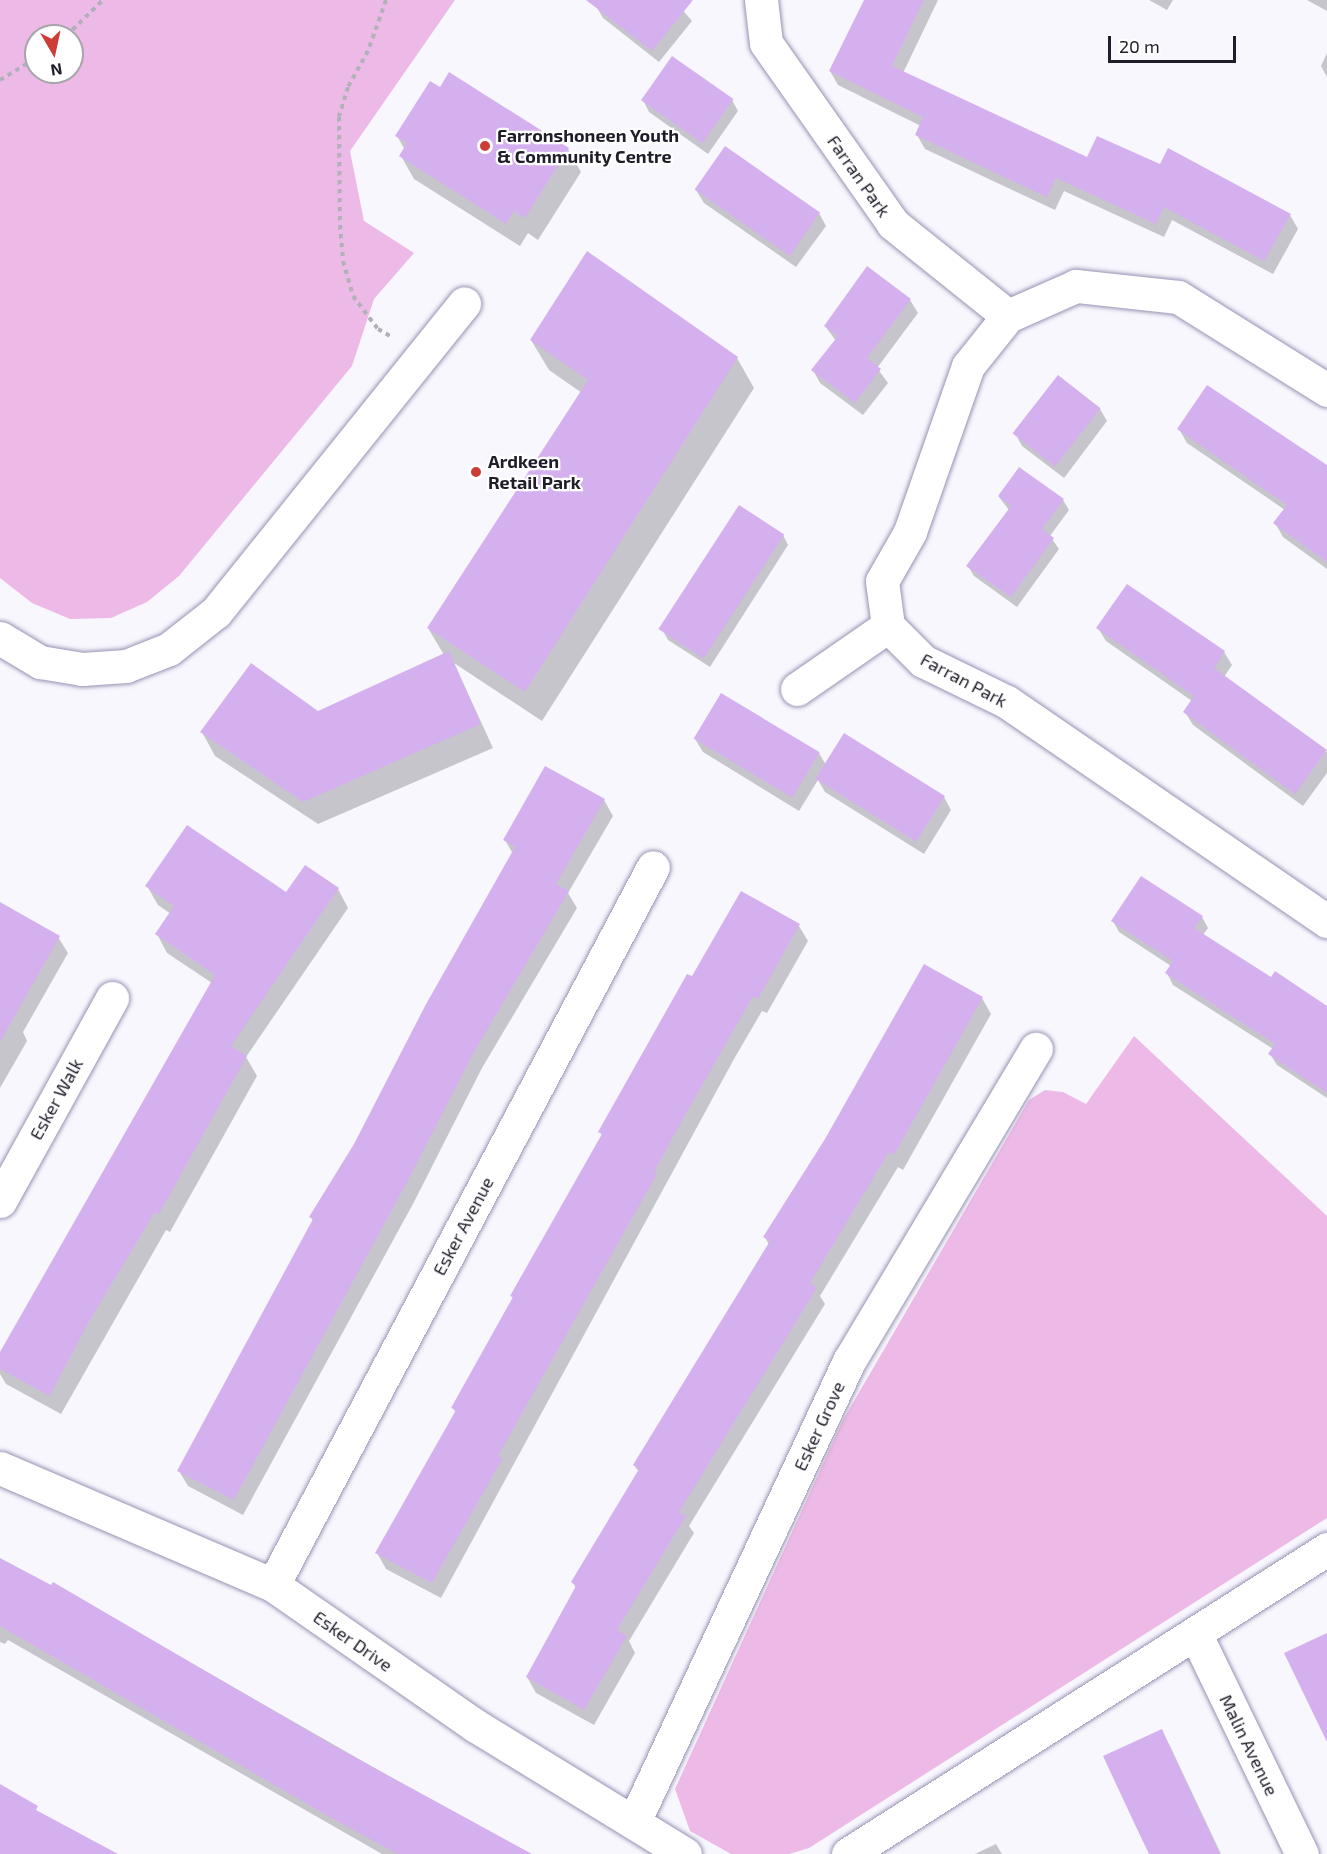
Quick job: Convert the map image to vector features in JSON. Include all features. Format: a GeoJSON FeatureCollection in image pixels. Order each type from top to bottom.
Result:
{"type":"FeatureCollection","features":[{"type":"Feature","properties":{"kind":"street","name":"Farran Park"},"geometry":{"type":"LineString","coordinates":[[761,0],[766,43],[893,224],[1008,316]]}},
{"type":"Feature","properties":{"kind":"street"},"geometry":{"type":"LineString","coordinates":[[797,689],[888,626],[882,581],[910,532],[968,366],[1008,316],[1076,286],[1178,297],[1327,390]]}},
{"type":"Feature","properties":{"kind":"street"},"geometry":{"type":"LineString","coordinates":[[0,638],[40,662],[82,669],[126,666],[169,649],[216,612],[465,303]]}},
{"type":"Feature","properties":{"kind":"street","name":"Farran Park"},"geometry":{"type":"LineString","coordinates":[[888,626],[922,661],[1007,702],[1327,921]]}},
{"type":"Feature","properties":{"kind":"street","name":"Esker Avenue"},"geometry":{"type":"LineString","coordinates":[[273,1585],[653,867]]}},
{"type":"Feature","properties":{"kind":"street","name":"Esker Walk"},"geometry":{"type":"LineString","coordinates":[[0,1201],[112,998]]}},
{"type":"Feature","properties":{"kind":"street","name":"Esker Grove"},"geometry":{"type":"LineString","coordinates":[[634,1822],[849,1361],[1036,1049]]}},
{"type":"Feature","properties":{"kind":"street","name":"Esker Drive"},"geometry":{"type":"LineString","coordinates":[[0,1468],[273,1585],[476,1726],[685,1854]]}},
{"type":"Feature","properties":{"kind":"street"},"geometry":{"type":"LineString","coordinates":[[848,1854],[1196,1635],[1327,1549]]}},
{"type":"Feature","properties":{"kind":"street","name":"Malin Avenue"},"geometry":{"type":"LineString","coordinates":[[1196,1635],[1302,1854]]}},
{"type":"Feature","properties":{"kind":"path"},"geometry":{"type":"LineString","coordinates":[[78,24],[102,0]]}},
{"type":"Feature","properties":{"kind":"path"},"geometry":{"type":"LineString","coordinates":[[386,0],[368,51],[348,87],[339,117],[343,261],[353,296],[378,329],[423,355]]}},
{"type":"Feature","properties":{"kind":"path"},"geometry":{"type":"LineString","coordinates":[[0,80],[24,65]]}},
{"type":"Feature","properties":{"kind":"shaded area"},"geometry":{"type":"Polygon","coordinates":[[[0,0],[455,0],[350,151],[364,221],[414,253],[374,299],[352,366],[179,576],[147,602],[111,618],[70,619],[32,603],[0,578],[0,0]]]}},
{"type":"Feature","properties":{"kind":"shaded area"},"geometry":{"type":"Polygon","coordinates":[[[1134,1036],[1327,1216],[1327,1518],[809,1848],[789,1854],[731,1854],[690,1831],[675,1789],[843,1420],[1029,1100],[1045,1090],[1063,1092],[1086,1104],[1134,1036]]]}},
{"type":"Feature","properties":{"kind":"building"},"geometry":{"type":"Polygon","coordinates":[[[586,0],[693,0],[652,51],[586,0]]]}},
{"type":"Feature","properties":{"kind":"building"},"geometry":{"type":"Polygon","coordinates":[[[864,0],[924,0],[892,66],[1087,157],[1097,136],[1160,164],[1168,148],[1291,214],[1264,261],[1164,207],[1156,224],[1056,178],[1047,197],[915,135],[923,117],[829,71],[864,0]]]}},
{"type":"Feature","properties":{"kind":"building"},"geometry":{"type":"Polygon","coordinates":[[[672,56],[733,99],[702,143],[641,100],[672,56]]]}},
{"type":"Feature","properties":{"kind":"building","name":"Farronshoneen Youth & Community Centre"},"geometry":{"type":"Polygon","coordinates":[[[449,72],[569,148],[525,218],[514,211],[506,224],[399,156],[407,143],[395,136],[430,81],[440,87],[449,72]]]}},
{"type":"Feature","properties":{"kind":"building"},"geometry":{"type":"Polygon","coordinates":[[[725,146],[820,213],[790,256],[695,189],[725,146]]]}},
{"type":"Feature","properties":{"kind":"building"},"geometry":{"type":"Polygon","coordinates":[[[587,251],[738,357],[525,692],[427,628],[588,380],[530,340],[587,251]]]}},
{"type":"Feature","properties":{"kind":"building"},"geometry":{"type":"Polygon","coordinates":[[[867,266],[911,299],[867,358],[881,369],[855,403],[811,370],[838,336],[824,326],[867,266]]]}},
{"type":"Feature","properties":{"kind":"building"},"geometry":{"type":"Polygon","coordinates":[[[1058,375],[1101,408],[1055,467],[1012,433],[1058,375]]]}},
{"type":"Feature","properties":{"kind":"building"},"geometry":{"type":"Polygon","coordinates":[[[1207,385],[1327,465],[1327,562],[1273,523],[1287,505],[1177,429],[1207,385]]]}},
{"type":"Feature","properties":{"kind":"building"},"geometry":{"type":"Polygon","coordinates":[[[1019,467],[1064,499],[1042,529],[1054,538],[1011,597],[966,566],[1011,506],[998,496],[1019,467]]]}},
{"type":"Feature","properties":{"kind":"building"},"geometry":{"type":"Polygon","coordinates":[[[739,505],[784,534],[704,659],[658,629],[739,505]]]}},
{"type":"Feature","properties":{"kind":"building"},"geometry":{"type":"Polygon","coordinates":[[[1127,584],[1225,651],[1214,668],[1327,750],[1295,794],[1183,712],[1194,696],[1096,628],[1127,584]]]}},
{"type":"Feature","properties":{"kind":"building"},"geometry":{"type":"Polygon","coordinates":[[[449,651],[481,724],[303,802],[200,732],[251,663],[318,711],[449,651]]]}},
{"type":"Feature","properties":{"kind":"building"},"geometry":{"type":"Polygon","coordinates":[[[721,693],[820,752],[792,798],[694,738],[721,693]]]}},
{"type":"Feature","properties":{"kind":"building"},"geometry":{"type":"Polygon","coordinates":[[[844,733],[945,796],[916,842],[815,779],[844,733]]]}},
{"type":"Feature","properties":{"kind":"building"},"geometry":{"type":"Polygon","coordinates":[[[545,766],[605,799],[556,884],[569,891],[474,1052],[405,1186],[234,1500],[177,1471],[313,1219],[309,1217],[354,1144],[425,1006],[515,847],[503,840],[545,766]]]}},
{"type":"Feature","properties":{"kind":"building"},"geometry":{"type":"Polygon","coordinates":[[[187,825],[286,892],[305,865],[339,888],[231,1046],[247,1056],[159,1214],[155,1212],[87,1325],[50,1396],[0,1369],[0,1352],[215,975],[155,934],[174,906],[145,886],[187,825]]]}},
{"type":"Feature","properties":{"kind":"building"},"geometry":{"type":"Polygon","coordinates":[[[1141,876],[1203,916],[1194,928],[1271,977],[1275,971],[1327,1006],[1327,1093],[1268,1054],[1275,1044],[1165,973],[1173,961],[1111,921],[1141,876]]]}},
{"type":"Feature","properties":{"kind":"building"},"geometry":{"type":"Polygon","coordinates":[[[741,891],[800,924],[758,999],[753,996],[679,1126],[654,1172],[657,1174],[498,1456],[503,1458],[432,1583],[375,1553],[456,1410],[451,1408],[513,1297],[510,1296],[602,1134],[598,1132],[687,974],[692,976],[741,891]]]}},
{"type":"Feature","properties":{"kind":"building"},"geometry":{"type":"Polygon","coordinates":[[[0,902],[60,936],[0,1042],[0,902]]]}},
{"type":"Feature","properties":{"kind":"building"},"geometry":{"type":"Polygon","coordinates":[[[924,964],[983,997],[894,1155],[889,1152],[810,1283],[817,1288],[679,1512],[686,1516],[617,1630],[627,1636],[584,1710],[526,1677],[576,1586],[571,1582],[639,1469],[633,1465],[770,1241],[763,1237],[825,1139],[924,964]]]}},
{"type":"Feature","properties":{"kind":"building"},"geometry":{"type":"Polygon","coordinates":[[[0,1558],[51,1585],[53,1582],[327,1742],[532,1854],[398,1854],[335,1820],[0,1626],[0,1558]]]}},
{"type":"Feature","properties":{"kind":"building"},"geometry":{"type":"Polygon","coordinates":[[[1327,1633],[1327,1742],[1284,1653],[1327,1633]]]}},
{"type":"Feature","properties":{"kind":"building"},"geometry":{"type":"Polygon","coordinates":[[[1162,1729],[1220,1854],[1149,1854],[1103,1756],[1162,1729]]]}},
{"type":"Feature","properties":{"kind":"building"},"geometry":{"type":"Polygon","coordinates":[[[0,1784],[38,1806],[36,1810],[118,1854],[0,1854],[0,1784]]]}},
{"type":"Feature","properties":{"kind":"place","name":"Farronshoneen Youth & Community Centre"},"geometry":{"type":"Point","coordinates":[485,146]}},
{"type":"Feature","properties":{"kind":"place","name":"Ardkeen Retail Park"},"geometry":{"type":"Point","coordinates":[476,472]}}]}
